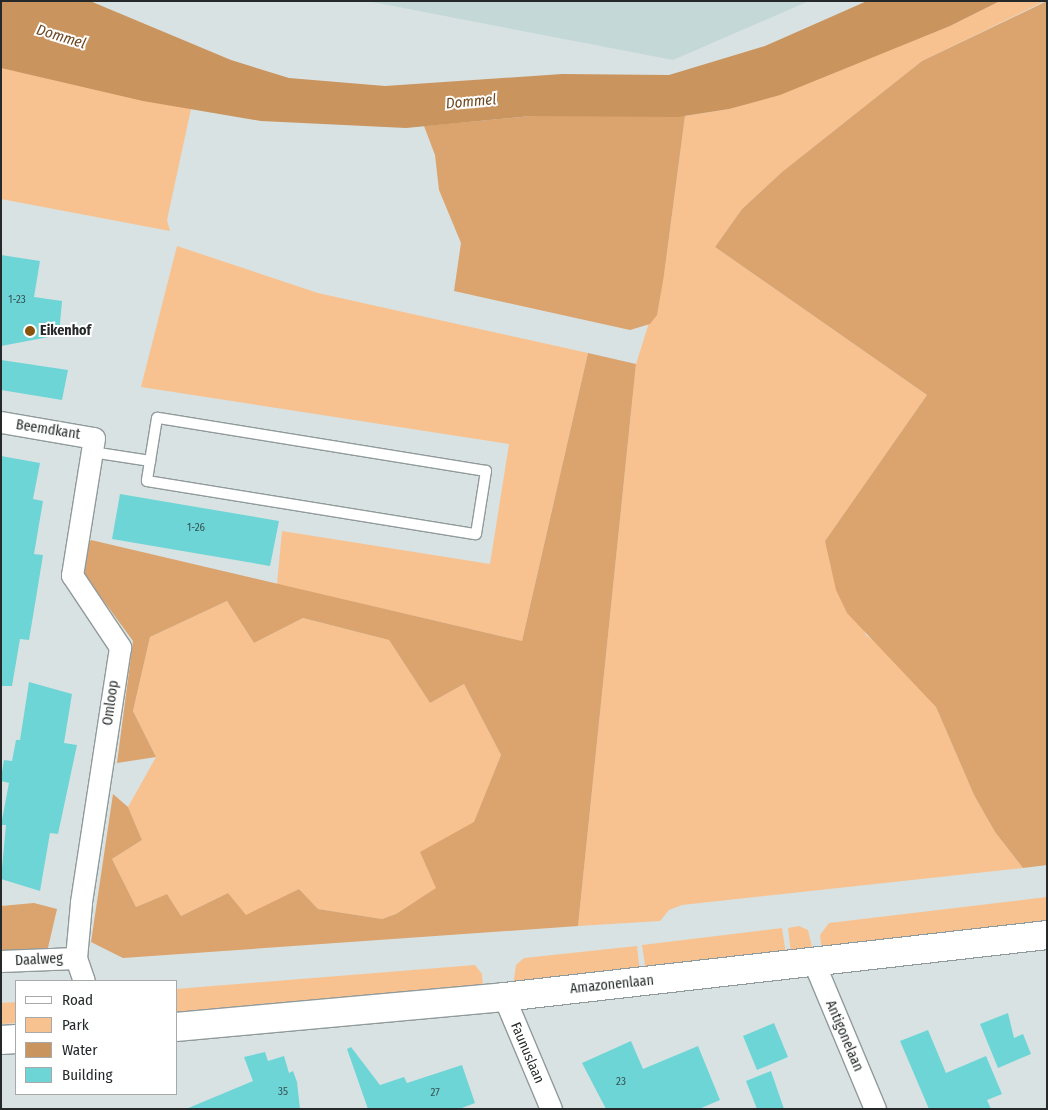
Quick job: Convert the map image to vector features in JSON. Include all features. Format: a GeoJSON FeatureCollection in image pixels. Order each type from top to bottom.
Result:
{"type":"FeatureCollection","features":[{"type":"Feature","properties":{"kind":"street","name":"Beemdkant"},"geometry":{"type":"LineString","coordinates":[[1,422],[93,445]]}},
{"type":"Feature","properties":{"kind":"street","name":"Omloop"},"geometry":{"type":"LineString","coordinates":[[84,980],[76,958],[120,647],[72,575],[93,445]]}},
{"type":"Feature","properties":{"kind":"street","name":"Amazonenlaan"},"geometry":{"type":"LineString","coordinates":[[178,1027],[504,996],[814,963],[1047,935]]}},
{"type":"Feature","properties":{"kind":"street","name":"Daalweg"},"geometry":{"type":"LineString","coordinates":[[1,961],[76,958]]}},
{"type":"Feature","properties":{"kind":"street","name":"Antigonelaan"},"geometry":{"type":"LineString","coordinates":[[814,963],[875,1109]]}},
{"type":"Feature","properties":{"kind":"street","name":"Faunuslaan"},"geometry":{"type":"LineString","coordinates":[[504,996],[551,1109]]}},
{"type":"Feature","properties":{"kind":"street"},"geometry":{"type":"LineString","coordinates":[[1,1040],[15,1039]]}},
{"type":"Feature","properties":{"kind":"lane"},"geometry":{"type":"LineString","coordinates":[[157,418],[486,471],[476,534],[147,481],[150,461],[157,418]]}},
{"type":"Feature","properties":{"kind":"lane"},"geometry":{"type":"LineString","coordinates":[[93,445],[150,461]]}},
{"type":"Feature","properties":{"kind":"shaded area"},"geometry":{"type":"Polygon","coordinates":[[[367,1],[809,1],[673,60],[367,1]]]}},
{"type":"Feature","properties":{"kind":"shaded area"},"geometry":{"type":"Polygon","coordinates":[[[1047,1],[1047,865],[1023,868],[995,832],[974,795],[936,707],[847,613],[836,590],[825,541],[927,395],[715,247],[742,209],[782,172],[922,61],[1047,1]]]}},
{"type":"Feature","properties":{"kind":"shaded area"},"geometry":{"type":"Polygon","coordinates":[[[531,116],[685,116],[664,275],[657,315],[650,324],[630,330],[454,291],[461,243],[439,190],[435,155],[424,126],[531,116]]]}},
{"type":"Feature","properties":{"kind":"shaded area"},"geometry":{"type":"Polygon","coordinates":[[[588,353],[636,364],[578,926],[123,958],[91,942],[113,794],[128,807],[142,840],[112,859],[136,907],[167,894],[181,916],[228,893],[246,915],[299,889],[318,909],[382,919],[396,914],[436,888],[420,852],[474,822],[501,755],[464,684],[430,703],[389,640],[303,618],[254,643],[227,601],[150,637],[133,711],[156,757],[117,763],[133,641],[84,574],[80,552],[91,540],[522,641],[588,353]]]}},
{"type":"Feature","properties":{"kind":"shaded area"},"geometry":{"type":"Polygon","coordinates":[[[34,903],[57,909],[44,965],[1,970],[1,906],[34,903]]]}},
{"type":"Feature","properties":{"kind":"green space"},"geometry":{"type":"Polygon","coordinates":[[[1000,1],[1045,1],[922,61],[782,172],[742,209],[715,247],[927,395],[825,541],[866,635],[888,652],[936,707],[974,795],[995,832],[1023,868],[682,905],[669,910],[660,921],[578,926],[636,364],[664,275],[685,116],[729,109],[950,26],[1000,1]]]}},
{"type":"Feature","properties":{"kind":"green space"},"geometry":{"type":"Polygon","coordinates":[[[1,68],[191,109],[167,220],[170,231],[1,199],[1,68]]]}},
{"type":"Feature","properties":{"kind":"green space"},"geometry":{"type":"Polygon","coordinates":[[[177,246],[318,293],[588,353],[522,641],[277,584],[282,531],[490,564],[509,444],[141,387],[177,246]]]}},
{"type":"Feature","properties":{"kind":"green space"},"geometry":{"type":"Polygon","coordinates":[[[227,601],[254,643],[303,618],[389,640],[430,703],[464,684],[501,755],[474,823],[421,852],[437,888],[396,914],[382,919],[318,909],[299,889],[246,916],[228,893],[181,916],[167,894],[136,907],[112,859],[142,840],[128,807],[156,757],[133,711],[150,637],[227,601]]]}},
{"type":"Feature","properties":{"kind":"green space"},"geometry":{"type":"Polygon","coordinates":[[[1047,897],[1047,924],[822,951],[820,935],[829,923],[1047,897]]]}},
{"type":"Feature","properties":{"kind":"green space"},"geometry":{"type":"Polygon","coordinates":[[[799,926],[808,930],[813,951],[791,954],[788,928],[799,926]]]}},
{"type":"Feature","properties":{"kind":"green space"},"geometry":{"type":"Polygon","coordinates":[[[782,928],[786,954],[646,972],[642,945],[782,928]]]}},
{"type":"Feature","properties":{"kind":"green space"},"geometry":{"type":"Polygon","coordinates":[[[637,946],[640,972],[513,986],[516,965],[524,958],[637,946]]]}},
{"type":"Feature","properties":{"kind":"green space"},"geometry":{"type":"Polygon","coordinates":[[[475,965],[482,974],[483,986],[178,1012],[178,989],[475,965]]]}},
{"type":"Feature","properties":{"kind":"green space"},"geometry":{"type":"Polygon","coordinates":[[[15,1002],[15,1023],[1,1024],[1,1003],[15,1002]]]}},
{"type":"Feature","properties":{"kind":"water","name":"Dommel"},"geometry":{"type":"Polygon","coordinates":[[[1,1],[90,1],[231,60],[289,78],[385,86],[562,74],[669,75],[765,46],[867,1],[1000,1],[950,26],[780,95],[729,109],[678,117],[531,116],[406,128],[261,121],[143,101],[1,68],[1,1]]]}},
{"type":"Feature","properties":{"kind":"building"},"geometry":{"type":"Polygon","coordinates":[[[1,255],[40,261],[34,297],[62,301],[59,335],[1,346],[1,255]]]}},
{"type":"Feature","properties":{"kind":"building"},"geometry":{"type":"Polygon","coordinates":[[[1,360],[68,370],[62,400],[1,390],[1,360]]]}},
{"type":"Feature","properties":{"kind":"building"},"geometry":{"type":"Polygon","coordinates":[[[1,456],[40,463],[33,499],[43,501],[34,554],[43,555],[29,640],[20,639],[12,686],[1,686],[1,456]]]}},
{"type":"Feature","properties":{"kind":"building"},"geometry":{"type":"Polygon","coordinates":[[[120,494],[279,521],[270,566],[112,539],[120,494]]]}},
{"type":"Feature","properties":{"kind":"building"},"geometry":{"type":"Polygon","coordinates":[[[29,682],[72,694],[64,743],[77,745],[58,834],[50,833],[40,891],[1,879],[6,825],[1,825],[9,783],[1,781],[1,778],[4,760],[12,761],[16,740],[20,740],[29,682]]]}},
{"type":"Feature","properties":{"kind":"building"},"geometry":{"type":"Polygon","coordinates":[[[1008,1013],[1014,1038],[1023,1034],[1031,1054],[998,1068],[980,1024],[1008,1013]]]}},
{"type":"Feature","properties":{"kind":"building"},"geometry":{"type":"Polygon","coordinates":[[[774,1023],[788,1057],[757,1070],[743,1036],[774,1023]]]}},
{"type":"Feature","properties":{"kind":"building"},"geometry":{"type":"Polygon","coordinates":[[[928,1030],[946,1073],[986,1056],[1002,1094],[987,1100],[991,1109],[929,1109],[900,1041],[928,1030]]]}},
{"type":"Feature","properties":{"kind":"building"},"geometry":{"type":"Polygon","coordinates":[[[631,1041],[643,1069],[698,1046],[720,1100],[699,1109],[606,1109],[582,1063],[631,1041]]]}},
{"type":"Feature","properties":{"kind":"building"},"geometry":{"type":"Polygon","coordinates":[[[351,1047],[380,1085],[404,1077],[407,1083],[462,1065],[475,1103],[459,1109],[368,1109],[347,1049],[351,1047]]]}},
{"type":"Feature","properties":{"kind":"building"},"geometry":{"type":"Polygon","coordinates":[[[265,1052],[268,1061],[284,1056],[289,1073],[293,1071],[297,1082],[300,1109],[186,1109],[253,1081],[244,1057],[265,1052]]]}},
{"type":"Feature","properties":{"kind":"building"},"geometry":{"type":"Polygon","coordinates":[[[771,1071],[784,1109],[757,1109],[746,1081],[771,1071]]]}},
{"type":"Feature","properties":{"kind":"place","name":"Eikenhof"},"geometry":{"type":"Point","coordinates":[30,331]}}]}
